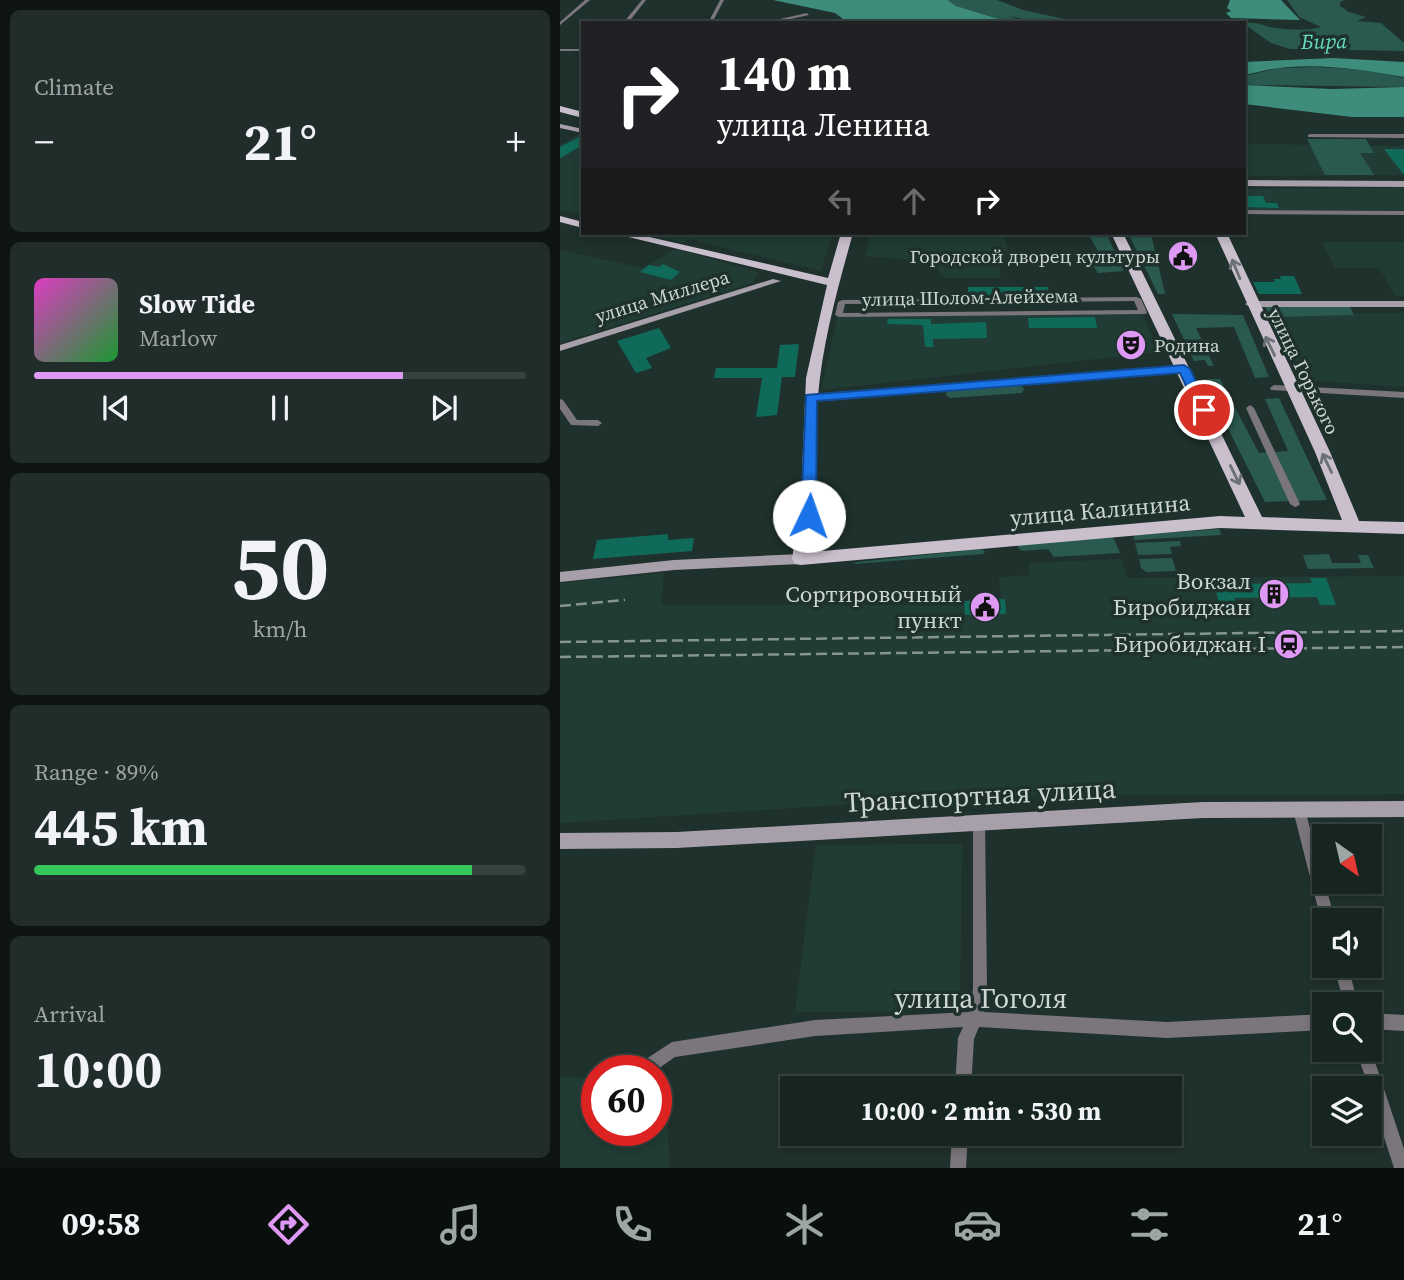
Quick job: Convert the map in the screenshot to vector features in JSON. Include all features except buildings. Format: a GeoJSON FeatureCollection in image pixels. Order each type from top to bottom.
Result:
{"type":"FeatureCollection","features":[{"type":"Feature","properties":{"kind":"main road"},"geometry":{"type":"LineString","coordinates":[[560,107],[581,112]]}},
{"type":"Feature","properties":{"kind":"main road"},"geometry":{"type":"LineString","coordinates":[[560,126],[579,130]]}},
{"type":"Feature","properties":{"kind":"main road"},"geometry":{"type":"LineString","coordinates":[[560,138],[579,130]]}},
{"type":"Feature","properties":{"kind":"main road"},"geometry":{"type":"LineString","coordinates":[[1246,183],[1404,184]]}},
{"type":"Feature","properties":{"kind":"main road"},"geometry":{"type":"LineString","coordinates":[[560,219],[581,224]]}},
{"type":"Feature","properties":{"kind":"main road"},"geometry":{"type":"LineString","coordinates":[[627,235],[831,282]]}},
{"type":"Feature","properties":{"kind":"main road"},"geometry":{"type":"LineString","coordinates":[[560,577],[674,565],[801,559],[811,494],[811,398],[831,282],[846,235]]}},
{"type":"Feature","properties":{"kind":"main road"},"geometry":{"type":"LineString","coordinates":[[1118,235],[1256,523]]}},
{"type":"Feature","properties":{"kind":"main road","name":"улица Горького"},"geometry":{"type":"LineString","coordinates":[[1223,235],[1282,388],[1339,489],[1353,526]]}},
{"type":"Feature","properties":{"kind":"main road","name":"улица Миллера"},"geometry":{"type":"LineString","coordinates":[[560,348],[776,281]]}},
{"type":"Feature","properties":{"kind":"main road"},"geometry":{"type":"LineString","coordinates":[[1250,304],[1404,304]]}},
{"type":"Feature","properties":{"kind":"main road"},"geometry":{"type":"LineString","coordinates":[[811,398],[1184,369]]}},
{"type":"Feature","properties":{"kind":"main road","name":"улица Калинина"},"geometry":{"type":"LineString","coordinates":[[801,559],[1169,526],[1256,523],[1404,528]]}},
{"type":"Feature","properties":{"kind":"main road","name":"Транспортная улица"},"geometry":{"type":"LineString","coordinates":[[560,841],[677,839],[1203,810],[1404,809]]}},
{"type":"Feature","properties":{"kind":"street"},"geometry":{"type":"LineString","coordinates":[[560,24],[589,0]]}},
{"type":"Feature","properties":{"kind":"street"},"geometry":{"type":"LineString","coordinates":[[627,21],[644,0]]}},
{"type":"Feature","properties":{"kind":"street"},"geometry":{"type":"LineString","coordinates":[[711,21],[722,0]]}},
{"type":"Feature","properties":{"kind":"street"},"geometry":{"type":"LineString","coordinates":[[774,21],[807,14]]}},
{"type":"Feature","properties":{"kind":"street"},"geometry":{"type":"LineString","coordinates":[[560,50],[581,50]]}},
{"type":"Feature","properties":{"kind":"street"},"geometry":{"type":"LineString","coordinates":[[1310,136],[1404,136]]}},
{"type":"Feature","properties":{"kind":"street"},"geometry":{"type":"LineString","coordinates":[[1246,212],[1404,213]]}},
{"type":"Feature","properties":{"kind":"street","name":"улица Шолом-Алейхема"},"geometry":{"type":"LineString","coordinates":[[1137,299],[1143,312],[839,315],[842,302],[1137,299]]}},
{"type":"Feature","properties":{"kind":"street"},"geometry":{"type":"LineString","coordinates":[[1282,388],[1404,395]]}},
{"type":"Feature","properties":{"kind":"street"},"geometry":{"type":"LineString","coordinates":[[560,402],[574,423],[598,423]]}},
{"type":"Feature","properties":{"kind":"street"},"geometry":{"type":"LineString","coordinates":[[1250,408],[1295,504]]}},
{"type":"Feature","properties":{"kind":"street"},"geometry":{"type":"LineString","coordinates":[[1299,810],[1325,908]]}},
{"type":"Feature","properties":{"kind":"street"},"geometry":{"type":"LineString","coordinates":[[964,1076],[966,1038],[975,1019],[980,989],[979,821]]}},
{"type":"Feature","properties":{"kind":"street","name":"улица Гоголя"},"geometry":{"type":"LineString","coordinates":[[664,1055],[672,1050],[732,1039],[815,1028],[975,1019],[1167,1030],[1312,1023]]}},
{"type":"Feature","properties":{"kind":"street"},"geometry":{"type":"LineString","coordinates":[[1382,1022],[1404,1023]]}},
{"type":"Feature","properties":{"kind":"street"},"geometry":{"type":"LineString","coordinates":[[1368,1062],[1402,1168]]}},
{"type":"Feature","properties":{"kind":"street"},"geometry":{"type":"LineString","coordinates":[[958,1168],[959,1146]]}},
{"type":"Feature","properties":{"kind":"shaded area"},"geometry":{"type":"Polygon","coordinates":[[[773,0],[948,0],[956,6],[1005,21],[862,21],[843,19],[835,13],[773,0]]]}},
{"type":"Feature","properties":{"kind":"shaded area"},"geometry":{"type":"Polygon","coordinates":[[[948,0],[997,0],[1023,10],[1074,21],[1033,21],[1009,16],[1023,21],[1004,21],[956,6],[948,0]]]}},
{"type":"Feature","properties":{"kind":"shaded area"},"geometry":{"type":"Polygon","coordinates":[[[1230,0],[1281,0],[1300,20],[1231,18],[1226,13],[1231,11],[1227,8],[1230,0]]]}},
{"type":"Feature","properties":{"kind":"shaded area"},"geometry":{"type":"Polygon","coordinates":[[[1287,0],[1345,0],[1340,2],[1340,6],[1366,17],[1357,21],[1381,23],[1404,43],[1404,51],[1290,49],[1271,43],[1246,25],[1252,23],[1293,30],[1321,27],[1299,17],[1287,0]]]}},
{"type":"Feature","properties":{"kind":"shaded area"},"geometry":{"type":"Polygon","coordinates":[[[1333,58],[1404,62],[1404,77],[1317,66],[1282,68],[1246,75],[1246,62],[1333,58]]]}},
{"type":"Feature","properties":{"kind":"shaded area"},"geometry":{"type":"Polygon","coordinates":[[[1279,68],[1367,70],[1404,78],[1404,87],[1246,85],[1246,76],[1279,68]]]}},
{"type":"Feature","properties":{"kind":"shaded area"},"geometry":{"type":"Polygon","coordinates":[[[1246,85],[1332,89],[1404,87],[1404,117],[1352,117],[1246,104],[1246,85]]]}},
{"type":"Feature","properties":{"kind":"shaded area"},"geometry":{"type":"Polygon","coordinates":[[[581,134],[581,215],[560,210],[560,145],[581,134]]]}},
{"type":"Feature","properties":{"kind":"shaded area"},"geometry":{"type":"Polygon","coordinates":[[[1307,139],[1366,139],[1374,153],[1360,153],[1374,175],[1325,175],[1307,139]]]}},
{"type":"Feature","properties":{"kind":"shaded area"},"geometry":{"type":"Polygon","coordinates":[[[1246,144],[1404,146],[1404,175],[1246,176],[1246,144]]]}},
{"type":"Feature","properties":{"kind":"shaded area"},"geometry":{"type":"Polygon","coordinates":[[[1404,188],[1404,210],[1246,210],[1246,189],[1404,188]]]}},
{"type":"Feature","properties":{"kind":"shaded area"},"geometry":{"type":"Polygon","coordinates":[[[649,235],[832,235],[821,271],[688,239],[683,243],[649,235]]]}},
{"type":"Feature","properties":{"kind":"shaded area"},"geometry":{"type":"Polygon","coordinates":[[[870,235],[1004,235],[1008,256],[998,257],[1001,278],[944,278],[930,261],[865,256],[870,235]]]}},
{"type":"Feature","properties":{"kind":"shaded area"},"geometry":{"type":"Polygon","coordinates":[[[1089,235],[1107,235],[1124,271],[1098,273],[1088,258],[1098,251],[1089,235]]]}},
{"type":"Feature","properties":{"kind":"shaded area"},"geometry":{"type":"Polygon","coordinates":[[[1129,235],[1151,235],[1165,294],[1158,294],[1129,235]]]}},
{"type":"Feature","properties":{"kind":"shaded area"},"geometry":{"type":"Polygon","coordinates":[[[1322,242],[1404,242],[1404,296],[1396,296],[1379,268],[1335,268],[1322,242]]]}},
{"type":"Feature","properties":{"kind":"shaded area"},"geometry":{"type":"Polygon","coordinates":[[[676,249],[758,272],[753,283],[560,343],[560,250],[643,268],[676,249]]]}},
{"type":"Feature","properties":{"kind":"shaded area"},"geometry":{"type":"Polygon","coordinates":[[[1265,307],[1350,307],[1354,315],[1271,317],[1265,307]]]}},
{"type":"Feature","properties":{"kind":"shaded area"},"geometry":{"type":"Polygon","coordinates":[[[1142,313],[1159,352],[821,390],[838,314],[1142,313]]]}},
{"type":"Feature","properties":{"kind":"shaded area"},"geometry":{"type":"Polygon","coordinates":[[[1404,313],[1404,387],[1302,380],[1271,315],[1404,313]]]}},
{"type":"Feature","properties":{"kind":"shaded area"},"geometry":{"type":"Polygon","coordinates":[[[1172,314],[1243,315],[1269,377],[1255,378],[1234,327],[1196,328],[1214,366],[1208,366],[1205,360],[1194,361],[1172,314]]]}},
{"type":"Feature","properties":{"kind":"shaded area"},"geometry":{"type":"Polygon","coordinates":[[[1203,379],[1220,379],[1259,453],[1288,451],[1265,399],[1279,398],[1327,500],[1265,502],[1203,379]]]}},
{"type":"Feature","properties":{"kind":"shaded area"},"geometry":{"type":"Polygon","coordinates":[[[1020,385],[1024,389],[1022,393],[950,398],[945,394],[948,391],[1020,385]]]}},
{"type":"Feature","properties":{"kind":"shaded area"},"geometry":{"type":"Polygon","coordinates":[[[1220,529],[1221,535],[1133,540],[1135,535],[1220,529]]]}},
{"type":"Feature","properties":{"kind":"shaded area"},"geometry":{"type":"Polygon","coordinates":[[[1113,537],[1120,553],[1054,557],[1048,549],[1022,551],[1018,548],[1018,545],[1113,537]]]}},
{"type":"Feature","properties":{"kind":"shaded area"},"geometry":{"type":"Polygon","coordinates":[[[1180,541],[1181,546],[1170,547],[1172,554],[1138,555],[1135,543],[1180,541]]]}},
{"type":"Feature","properties":{"kind":"shaded area"},"geometry":{"type":"Polygon","coordinates":[[[981,549],[985,551],[983,554],[853,564],[857,562],[981,549]]]}},
{"type":"Feature","properties":{"kind":"shaded area"},"geometry":{"type":"Polygon","coordinates":[[[1329,554],[1332,563],[1361,563],[1358,555],[1368,555],[1374,568],[1308,569],[1303,555],[1329,554]]]}},
{"type":"Feature","properties":{"kind":"shaded area"},"geometry":{"type":"Polygon","coordinates":[[[1172,558],[1176,571],[1146,572],[1141,568],[1139,559],[1172,558]]]}},
{"type":"Feature","properties":{"kind":"shaded area"},"geometry":{"type":"Polygon","coordinates":[[[1122,559],[1127,578],[1404,576],[1404,794],[982,796],[560,823],[560,583],[664,573],[661,605],[923,605],[1001,598],[999,577],[1029,575],[1029,563],[1122,559]]]}},
{"type":"Feature","properties":{"kind":"shaded area"},"geometry":{"type":"Polygon","coordinates":[[[962,844],[960,1011],[795,1012],[816,845],[962,844]]]}},
{"type":"Feature","properties":{"kind":"shaded area"},"geometry":{"type":"Polygon","coordinates":[[[560,1077],[581,1078],[581,1146],[669,1146],[669,1168],[560,1168],[560,1077]]]}},
{"type":"Feature","properties":{"kind":"railway"},"geometry":{"type":"LineString","coordinates":[[560,606],[625,600]]}},
{"type":"Feature","properties":{"kind":"railway"},"geometry":{"type":"LineString","coordinates":[[560,642],[1404,631]]}},
{"type":"Feature","properties":{"kind":"railway"},"geometry":{"type":"LineString","coordinates":[[560,657],[1404,647]]}},
{"type":"Feature","properties":{"kind":"place","name":"Городской дворец культуры"},"geometry":{"type":"Point","coordinates":[1183,256]}},
{"type":"Feature","properties":{"kind":"place","name":"Родина"},"geometry":{"type":"Point","coordinates":[1131,345]}},
{"type":"Feature","properties":{"kind":"place","name":"Вокзал Биробиджан"},"geometry":{"type":"Point","coordinates":[1274,594]}},
{"type":"Feature","properties":{"kind":"place","name":"Сортировочный пункт"},"geometry":{"type":"Point","coordinates":[985,607]}},
{"type":"Feature","properties":{"kind":"place","name":"Биробиджан I"},"geometry":{"type":"Point","coordinates":[1289,644]}},
{"type":"Feature","properties":{"kind":"route"},"geometry":{"type":"LineString","coordinates":[[809,516],[811,398],[1184,369],[1204,410]]}},
{"type":"Feature","properties":{"kind":"water label","name":"Бира"},"geometry":{"type":"Point","coordinates":[1324,41]}}]}
